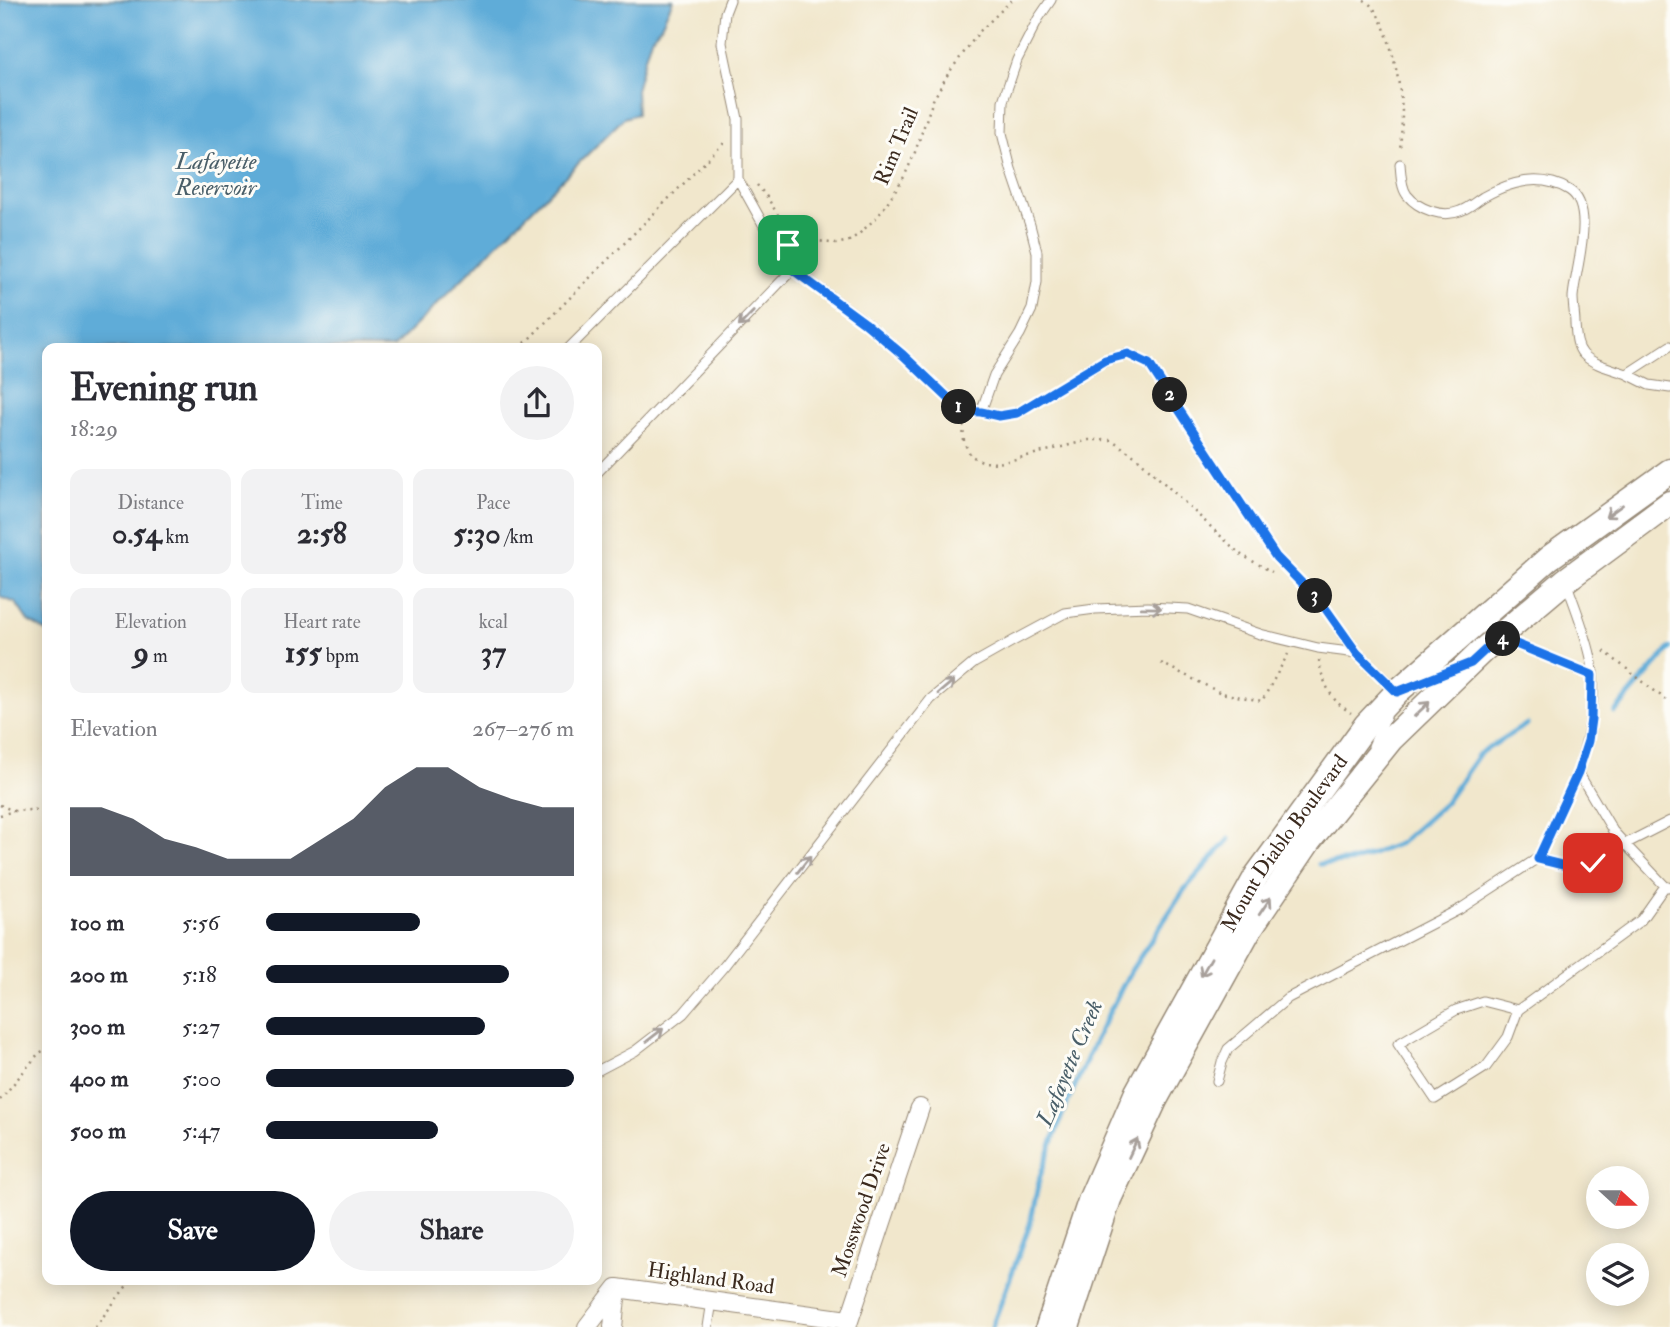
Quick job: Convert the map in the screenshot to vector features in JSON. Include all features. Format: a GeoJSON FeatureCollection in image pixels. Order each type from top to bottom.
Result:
{"type":"FeatureCollection","features":[{"type":"Feature","properties":{"kind":"main road","name":"Mount Diablo Boulevard"},"geometry":{"type":"LineString","coordinates":[[1048,1327],[1091,1198],[1137,1092],[1257,875],[1367,725],[1397,692],[1549,558],[1670,471]]}},
{"type":"Feature","properties":{"kind":"main road","name":"Mount Diablo Boulevard"},"geometry":{"type":"LineString","coordinates":[[1066,1327],[1109,1199],[1155,1100],[1249,930],[1309,841],[1391,739],[1471,663],[1566,580],[1670,503]]}},
{"type":"Feature","properties":{"kind":"street","name":"Mosswood Drive"},"geometry":{"type":"LineString","coordinates":[[847,1324],[920,1108]]}},
{"type":"Feature","properties":{"kind":"street","name":"Highland Road"},"geometry":{"type":"LineString","coordinates":[[587,1327],[617,1288],[847,1324]]}},
{"type":"Feature","properties":{"kind":"street"},"geometry":{"type":"LineString","coordinates":[[613,1327],[617,1288]]}},
{"type":"Feature","properties":{"kind":"lane"},"geometry":{"type":"LineString","coordinates":[[730,0],[725,13],[722,43],[738,119],[738,179],[779,253],[793,270],[874,330],[962,411],[999,416],[1017,413],[1105,360],[1128,354],[1149,364],[1276,557],[1323,605],[1357,653],[1397,692]]}},
{"type":"Feature","properties":{"kind":"lane"},"geometry":{"type":"LineString","coordinates":[[981,412],[994,375],[1032,309],[1037,282],[1037,252],[1011,169],[1003,133],[1003,101],[1017,60],[1051,0]]}},
{"type":"Feature","properties":{"kind":"lane"},"geometry":{"type":"LineString","coordinates":[[1400,164],[1407,194],[1422,206],[1441,214],[1464,211],[1511,184],[1547,181],[1573,192],[1580,203],[1583,218],[1582,244],[1573,298],[1577,339],[1582,353],[1593,362],[1649,385],[1670,388]]}},
{"type":"Feature","properties":{"kind":"lane"},"geometry":{"type":"LineString","coordinates":[[574,343],[738,179]]}},
{"type":"Feature","properties":{"kind":"lane"},"geometry":{"type":"LineString","coordinates":[[602,468],[793,270]]}},
{"type":"Feature","properties":{"kind":"lane"},"geometry":{"type":"LineString","coordinates":[[1627,374],[1670,346]]}},
{"type":"Feature","properties":{"kind":"lane"},"geometry":{"type":"LineString","coordinates":[[1217,1081],[1228,1049],[1288,998],[1460,909],[1538,859],[1578,772],[1588,741],[1591,719],[1592,665],[1566,580]]}},
{"type":"Feature","properties":{"kind":"lane"},"geometry":{"type":"LineString","coordinates":[[602,1068],[635,1051],[683,1014],[733,954],[931,699],[974,663],[1065,613],[1148,607],[1188,609],[1260,634],[1318,648],[1357,653]]}},
{"type":"Feature","properties":{"kind":"lane"},"geometry":{"type":"LineString","coordinates":[[1499,637],[1592,675]]}},
{"type":"Feature","properties":{"kind":"lane"},"geometry":{"type":"LineString","coordinates":[[1358,780],[1397,692],[1471,663]]}},
{"type":"Feature","properties":{"kind":"lane"},"geometry":{"type":"LineString","coordinates":[[1518,1010],[1483,1001],[1456,1010],[1398,1044],[1435,1099],[1486,1067],[1508,1037],[1518,1010],[1641,920],[1667,886],[1613,831],[1578,772]]}},
{"type":"Feature","properties":{"kind":"lane"},"geometry":{"type":"LineString","coordinates":[[1538,859],[1562,865],[1593,863],[1670,821]]}},
{"type":"Feature","properties":{"kind":"lane"},"geometry":{"type":"LineString","coordinates":[[708,1327],[712,1301]]}},
{"type":"Feature","properties":{"kind":"path","name":"Rim Trail"},"geometry":{"type":"LineString","coordinates":[[779,253],[793,242],[813,240],[836,244],[849,241],[879,215],[904,177],[933,100],[947,74],[979,32],[1012,0]]}},
{"type":"Feature","properties":{"kind":"path"},"geometry":{"type":"LineString","coordinates":[[1364,0],[1371,4],[1386,33],[1398,77],[1402,111],[1400,164]]}},
{"type":"Feature","properties":{"kind":"path"},"geometry":{"type":"LineString","coordinates":[[1585,636],[1670,703]]}},
{"type":"Feature","properties":{"kind":"path"},"geometry":{"type":"LineString","coordinates":[[1161,663],[1221,693],[1262,701],[1295,642]]}},
{"type":"Feature","properties":{"kind":"path"},"geometry":{"type":"LineString","coordinates":[[0,805],[14,811]]}},
{"type":"Feature","properties":{"kind":"path"},"geometry":{"type":"LineString","coordinates":[[0,815],[42,808]]}},
{"type":"Feature","properties":{"kind":"path"},"geometry":{"type":"LineString","coordinates":[[0,1100],[42,1052]]}},
{"type":"Feature","properties":{"kind":"path"},"geometry":{"type":"LineString","coordinates":[[95,1327],[127,1285]]}},
{"type":"Feature","properties":{"kind":"water","name":"Lafayette Reservoir"},"geometry":{"type":"Polygon","coordinates":[[[0,0],[673,0],[661,26],[651,38],[636,90],[637,114],[624,118],[398,343],[42,343],[42,629],[28,621],[16,603],[0,597],[0,0]]]}},
{"type":"Feature","properties":{"kind":"waterway","name":"Lafayette Creek"},"geometry":{"type":"LineString","coordinates":[[1615,712],[1670,648]]}},
{"type":"Feature","properties":{"kind":"waterway","name":"Lafayette Creek"},"geometry":{"type":"LineString","coordinates":[[1319,864],[1355,861],[1400,843],[1445,803],[1479,754],[1527,724]]}},
{"type":"Feature","properties":{"kind":"waterway","name":"Lafayette Creek"},"geometry":{"type":"LineString","coordinates":[[992,1327],[1030,1224],[1040,1176],[1064,1110],[1101,1028],[1130,972],[1184,890],[1229,839]]}},
{"type":"Feature","properties":{"kind":"route"},"geometry":{"type":"LineString","coordinates":[[788,245],[779,253],[793,270],[865,323],[962,411],[999,416],[1017,413],[1105,360],[1128,354],[1149,364],[1276,557],[1323,605],[1357,653],[1397,692],[1471,663],[1499,637],[1592,675],[1588,741],[1578,772],[1538,859],[1562,865],[1593,863]]}}]}
